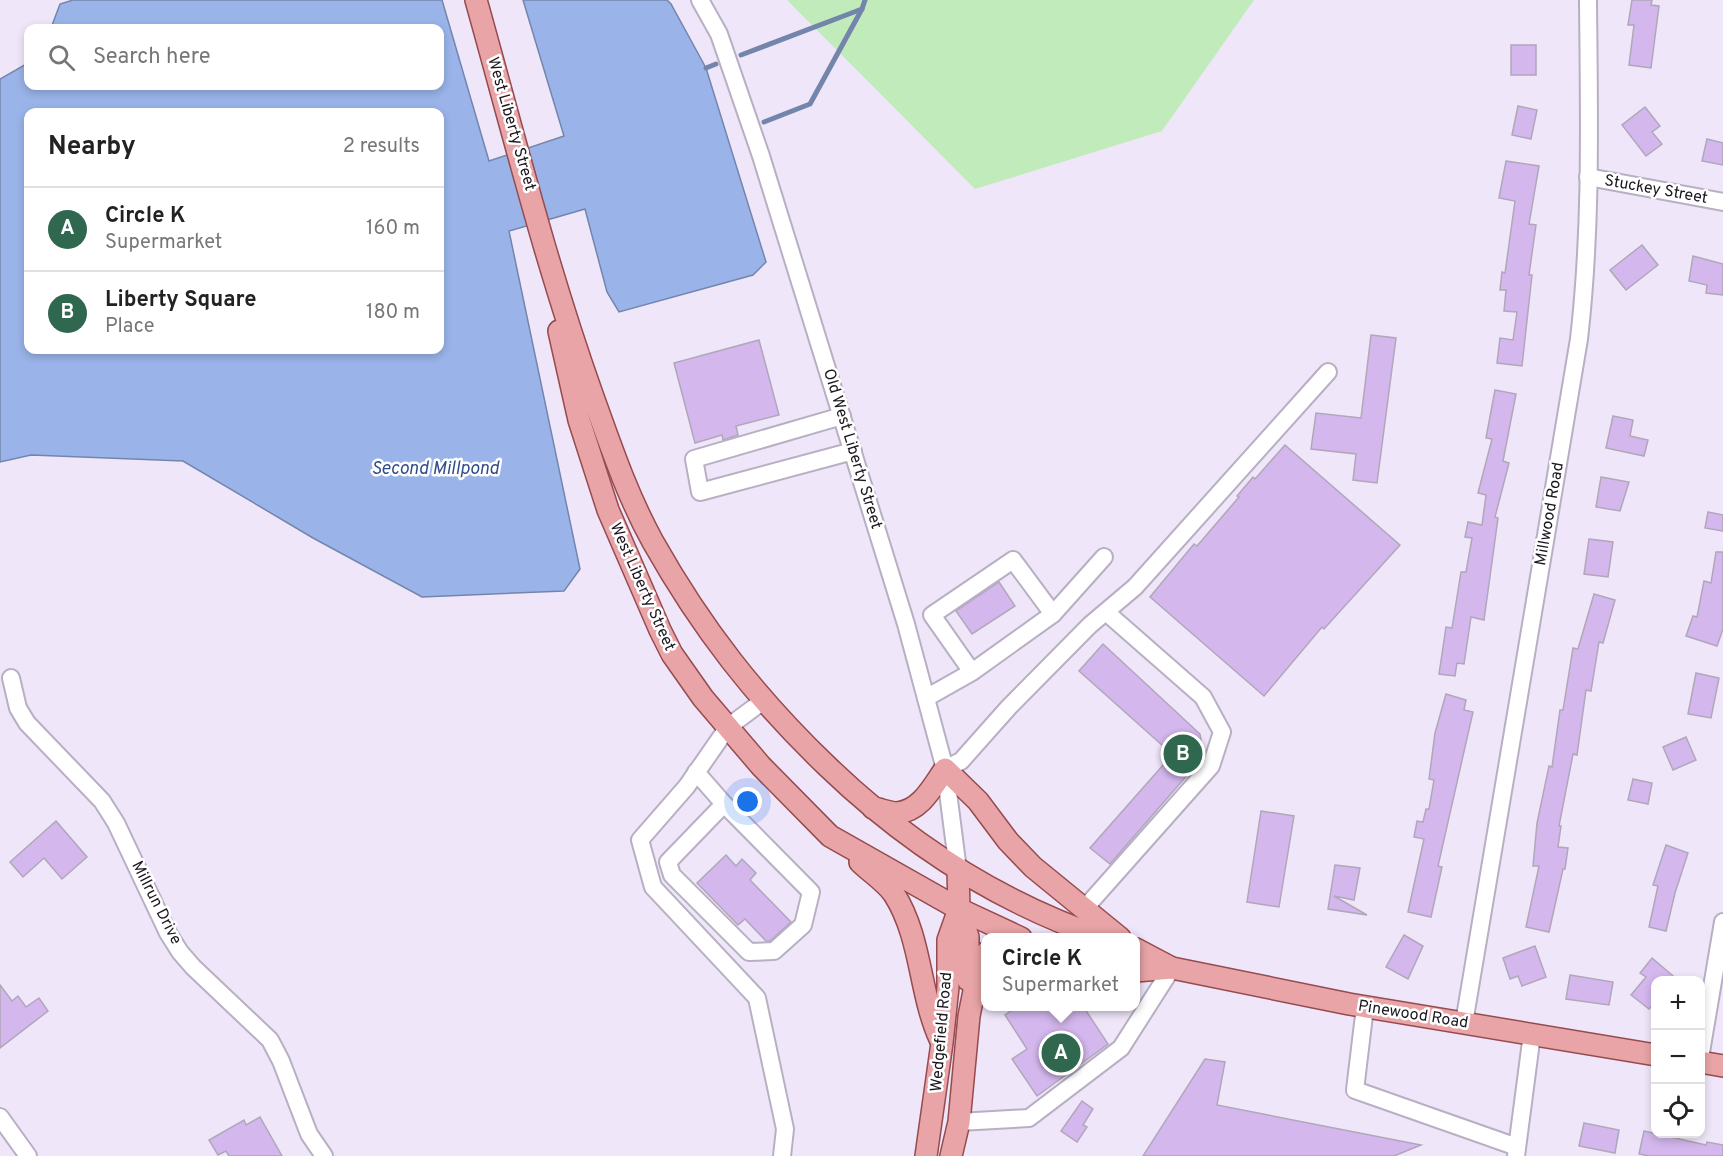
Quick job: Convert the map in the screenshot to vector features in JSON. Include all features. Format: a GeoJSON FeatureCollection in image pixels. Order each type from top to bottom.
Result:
{"type":"FeatureCollection","features":[{"type":"Feature","properties":{"kind":"main road","name":"West Liberty Street"},"geometry":{"type":"LineString","coordinates":[[476,0],[545,248],[577,350],[607,437],[653,541],[704,625],[763,701],[788,729],[872,807],[901,831],[958,870]]}},
{"type":"Feature","properties":{"kind":"main road","name":"West Liberty Street"},"geometry":{"type":"LineString","coordinates":[[545,248],[563,352],[579,420],[608,510],[647,604],[672,654],[703,698],[761,766],[830,836],[959,909]]}},
{"type":"Feature","properties":{"kind":"main road"},"geometry":{"type":"LineString","coordinates":[[872,807],[897,813],[910,809],[925,799],[945,769],[978,801],[1008,841],[1034,867],[1114,933]]}},
{"type":"Feature","properties":{"kind":"main road"},"geometry":{"type":"LineString","coordinates":[[830,836],[893,893],[913,939],[924,978],[932,1021],[942,1043]]}},
{"type":"Feature","properties":{"kind":"main road"},"geometry":{"type":"LineString","coordinates":[[958,870],[1006,897],[1089,933]]}},
{"type":"Feature","properties":{"kind":"main road","name":"Old West Liberty Street"},"geometry":{"type":"LineString","coordinates":[[958,870],[959,909]]}},
{"type":"Feature","properties":{"kind":"main road"},"geometry":{"type":"LineString","coordinates":[[959,909],[1010,933]]}},
{"type":"Feature","properties":{"kind":"main road"},"geometry":{"type":"LineString","coordinates":[[959,909],[968,937],[969,1016]]}},
{"type":"Feature","properties":{"kind":"main road","name":"Wedgefield Road"},"geometry":{"type":"LineString","coordinates":[[926,1156],[948,987],[948,940],[959,909]]}},
{"type":"Feature","properties":{"kind":"main road","name":"Pinewood Road"},"geometry":{"type":"LineString","coordinates":[[1140,951],[1172,968]]}},
{"type":"Feature","properties":{"kind":"main road"},"geometry":{"type":"LineString","coordinates":[[969,1016],[981,960]]}},
{"type":"Feature","properties":{"kind":"main road","name":"Pinewood Road"},"geometry":{"type":"LineString","coordinates":[[1140,971],[1172,968],[1365,1007],[1651,1054]]}},
{"type":"Feature","properties":{"kind":"main road","name":"Wedgefield Road"},"geometry":{"type":"LineString","coordinates":[[951,1156],[959,1122],[969,1016]]}},
{"type":"Feature","properties":{"kind":"main road"},"geometry":{"type":"LineString","coordinates":[[1705,1061],[1723,1066]]}},
{"type":"Feature","properties":{"kind":"street","name":"Old West Liberty Street"},"geometry":{"type":"LineString","coordinates":[[700,0],[719,34],[761,156],[906,624],[945,769],[958,870]]}},
{"type":"Feature","properties":{"kind":"street","name":"Millwood Road"},"geometry":{"type":"LineString","coordinates":[[1464,1023],[1579,339],[1588,216],[1588,0]]}},
{"type":"Feature","properties":{"kind":"street","name":"Stuckey Street"},"geometry":{"type":"LineString","coordinates":[[1588,177],[1723,202]]}},
{"type":"Feature","properties":{"kind":"street"},"geometry":{"type":"LineString","coordinates":[[945,769],[962,761],[1009,707],[1090,625],[1135,587],[1328,372]]}},
{"type":"Feature","properties":{"kind":"street"},"geometry":{"type":"LineString","coordinates":[[842,416],[694,459],[700,492],[853,450]]}},
{"type":"Feature","properties":{"kind":"street"},"geometry":{"type":"LineString","coordinates":[[926,698],[972,672],[1053,614],[1104,557]]}},
{"type":"Feature","properties":{"kind":"street"},"geometry":{"type":"LineString","coordinates":[[906,624],[932,615],[1013,560],[1053,614]]}},
{"type":"Feature","properties":{"kind":"street"},"geometry":{"type":"LineString","coordinates":[[1085,909],[1211,766],[1222,732],[1203,697],[1106,612]]}},
{"type":"Feature","properties":{"kind":"street"},"geometry":{"type":"LineString","coordinates":[[932,615],[972,672]]}},
{"type":"Feature","properties":{"kind":"street","name":"Millrun Drive"},"geometry":{"type":"LineString","coordinates":[[11,678],[18,708],[27,723],[102,801],[116,823],[168,933],[180,952],[270,1041],[281,1060],[309,1134],[324,1156]]}},
{"type":"Feature","properties":{"kind":"street"},"geometry":{"type":"LineString","coordinates":[[763,701],[728,727],[687,786],[640,840],[653,886],[757,998],[785,1129],[782,1156]]}},
{"type":"Feature","properties":{"kind":"street"},"geometry":{"type":"LineString","coordinates":[[696,772],[724,804],[811,892],[802,925],[774,951],[749,952],[672,875],[668,862],[724,804]]}},
{"type":"Feature","properties":{"kind":"street"},"geometry":{"type":"LineString","coordinates":[[664,899],[681,884]]}},
{"type":"Feature","properties":{"kind":"street"},"geometry":{"type":"LineString","coordinates":[[1705,1035],[1723,922]]}},
{"type":"Feature","properties":{"kind":"street"},"geometry":{"type":"LineString","coordinates":[[718,957],[737,940]]}},
{"type":"Feature","properties":{"kind":"street"},"geometry":{"type":"LineString","coordinates":[[959,1122],[1029,1118],[1121,1048],[1172,968]]}},
{"type":"Feature","properties":{"kind":"street"},"geometry":{"type":"LineString","coordinates":[[1365,1007],[1355,1090],[1516,1152],[1532,1034]]}},
{"type":"Feature","properties":{"kind":"street"},"geometry":{"type":"LineString","coordinates":[[0,1117],[28,1156]]}},
{"type":"Feature","properties":{"kind":"green space"},"geometry":{"type":"Polygon","coordinates":[[[787,0],[1254,0],[1162,131],[975,189],[787,0]]]}},
{"type":"Feature","properties":{"kind":"water","name":"Second Millpond"},"geometry":{"type":"Polygon","coordinates":[[[73,0],[442,0],[489,161],[564,136],[523,0],[667,0],[671,4],[706,68],[766,262],[753,275],[619,312],[607,292],[585,209],[509,231],[580,569],[564,591],[422,597],[313,538],[183,461],[31,455],[0,462],[0,79],[24,65],[24,90],[444,90],[444,24],[52,24],[60,4],[73,0]]]}},
{"type":"Feature","properties":{"kind":"building"},"geometry":{"type":"Polygon","coordinates":[[[1632,0],[1652,0],[1651,5],[1659,6],[1651,68],[1629,65],[1634,25],[1628,25],[1632,0]]]}},
{"type":"Feature","properties":{"kind":"building"},"geometry":{"type":"Polygon","coordinates":[[[1511,45],[1536,45],[1536,75],[1511,75],[1511,45]]]}},
{"type":"Feature","properties":{"kind":"building"},"geometry":{"type":"Polygon","coordinates":[[[1518,106],[1537,110],[1531,139],[1512,135],[1518,106]]]}},
{"type":"Feature","properties":{"kind":"building"},"geometry":{"type":"Polygon","coordinates":[[[1645,107],[1660,126],[1652,132],[1662,144],[1646,156],[1622,125],[1645,107]]]}},
{"type":"Feature","properties":{"kind":"building"},"geometry":{"type":"Polygon","coordinates":[[[1707,139],[1723,143],[1723,165],[1702,161],[1707,139]]]}},
{"type":"Feature","properties":{"kind":"building"},"geometry":{"type":"Polygon","coordinates":[[[1506,161],[1539,166],[1529,224],[1536,225],[1529,275],[1532,275],[1522,366],[1497,363],[1500,338],[1513,340],[1517,312],[1504,311],[1506,290],[1500,290],[1502,272],[1505,273],[1515,201],[1499,198],[1506,161]]]}},
{"type":"Feature","properties":{"kind":"building"},"geometry":{"type":"Polygon","coordinates":[[[1642,245],[1658,265],[1626,290],[1610,270],[1642,245]]]}},
{"type":"Feature","properties":{"kind":"building"},"geometry":{"type":"Polygon","coordinates":[[[1693,256],[1723,264],[1723,295],[1706,293],[1707,285],[1689,281],[1693,256]]]}},
{"type":"Feature","properties":{"kind":"building"},"geometry":{"type":"Polygon","coordinates":[[[1371,335],[1396,338],[1377,483],[1353,480],[1356,454],[1311,449],[1316,413],[1361,418],[1371,335]]]}},
{"type":"Feature","properties":{"kind":"building"},"geometry":{"type":"Polygon","coordinates":[[[759,340],[779,415],[736,426],[738,435],[723,440],[722,435],[695,443],[674,363],[759,340]]]}},
{"type":"Feature","properties":{"kind":"building"},"geometry":{"type":"Polygon","coordinates":[[[1495,390],[1516,394],[1503,461],[1509,463],[1495,517],[1498,518],[1484,620],[1471,617],[1464,664],[1457,663],[1455,676],[1439,674],[1446,627],[1452,628],[1461,572],[1466,572],[1472,538],[1465,537],[1468,522],[1482,525],[1486,495],[1478,493],[1492,439],[1486,438],[1495,390]]]}},
{"type":"Feature","properties":{"kind":"building"},"geometry":{"type":"Polygon","coordinates":[[[1613,416],[1633,420],[1630,436],[1648,440],[1644,456],[1606,448],[1613,416]]]}},
{"type":"Feature","properties":{"kind":"building"},"geometry":{"type":"Polygon","coordinates":[[[1285,445],[1400,545],[1324,629],[1322,627],[1264,696],[1150,597],[1194,544],[1197,546],[1253,477],[1255,479],[1285,445]]]}},
{"type":"Feature","properties":{"kind":"building"},"geometry":{"type":"Polygon","coordinates":[[[1601,477],[1629,482],[1620,511],[1596,507],[1601,477]]]}},
{"type":"Feature","properties":{"kind":"building"},"geometry":{"type":"Polygon","coordinates":[[[1708,512],[1723,515],[1723,531],[1705,528],[1708,512]]]}},
{"type":"Feature","properties":{"kind":"building"},"geometry":{"type":"Polygon","coordinates":[[[1589,539],[1613,542],[1608,577],[1584,574],[1589,539]]]}},
{"type":"Feature","properties":{"kind":"building"},"geometry":{"type":"Polygon","coordinates":[[[1716,552],[1723,552],[1723,629],[1717,646],[1686,636],[1693,616],[1697,617],[1704,581],[1711,583],[1716,552]]]}},
{"type":"Feature","properties":{"kind":"building"},"geometry":{"type":"Polygon","coordinates":[[[999,582],[1015,606],[972,634],[956,611],[999,582]]]}},
{"type":"Feature","properties":{"kind":"building"},"geometry":{"type":"Polygon","coordinates":[[[1594,594],[1615,600],[1603,643],[1599,642],[1591,691],[1586,690],[1577,755],[1573,754],[1559,826],[1561,826],[1558,847],[1568,848],[1549,932],[1526,927],[1539,866],[1533,866],[1537,823],[1549,766],[1552,767],[1560,710],[1563,710],[1573,648],[1578,649],[1594,594]]]}},
{"type":"Feature","properties":{"kind":"building"},"geometry":{"type":"Polygon","coordinates":[[[1103,644],[1200,734],[1203,757],[1110,864],[1090,848],[1164,764],[1163,746],[1079,671],[1103,644]]]}},
{"type":"Feature","properties":{"kind":"building"},"geometry":{"type":"Polygon","coordinates":[[[1696,673],[1719,678],[1711,718],[1688,714],[1696,673]]]}},
{"type":"Feature","properties":{"kind":"building"},"geometry":{"type":"Polygon","coordinates":[[[1446,694],[1466,700],[1464,710],[1473,712],[1438,866],[1442,867],[1431,917],[1408,912],[1424,839],[1414,837],[1417,821],[1423,822],[1426,809],[1429,809],[1434,780],[1429,779],[1435,733],[1446,694]]]}},
{"type":"Feature","properties":{"kind":"building"},"geometry":{"type":"Polygon","coordinates":[[[1686,737],[1696,760],[1673,770],[1663,747],[1686,737]]]}},
{"type":"Feature","properties":{"kind":"building"},"geometry":{"type":"Polygon","coordinates":[[[1633,779],[1652,783],[1648,804],[1628,800],[1633,779]]]}},
{"type":"Feature","properties":{"kind":"building"},"geometry":{"type":"Polygon","coordinates":[[[1261,811],[1294,816],[1279,907],[1247,902],[1261,811]]]}},
{"type":"Feature","properties":{"kind":"building"},"geometry":{"type":"Polygon","coordinates":[[[56,821],[87,857],[62,879],[44,858],[23,877],[10,862],[56,821]]]}},
{"type":"Feature","properties":{"kind":"building"},"geometry":{"type":"Polygon","coordinates":[[[1666,845],[1688,853],[1666,931],[1649,927],[1658,886],[1653,885],[1666,845]]]}},
{"type":"Feature","properties":{"kind":"building"},"geometry":{"type":"Polygon","coordinates":[[[726,855],[736,866],[742,859],[756,873],[750,880],[791,922],[770,941],[766,941],[745,919],[738,925],[697,883],[726,855]]]}},
{"type":"Feature","properties":{"kind":"building"},"geometry":{"type":"Polygon","coordinates":[[[1335,865],[1360,868],[1354,900],[1334,896],[1367,915],[1328,909],[1335,865]]]}},
{"type":"Feature","properties":{"kind":"building"},"geometry":{"type":"Polygon","coordinates":[[[1404,935],[1423,946],[1408,979],[1386,967],[1404,935]]]}},
{"type":"Feature","properties":{"kind":"building"},"geometry":{"type":"Polygon","coordinates":[[[1535,946],[1546,977],[1522,986],[1518,976],[1510,979],[1503,958],[1535,946]]]}},
{"type":"Feature","properties":{"kind":"building"},"geometry":{"type":"Polygon","coordinates":[[[1652,958],[1673,976],[1651,976],[1651,1007],[1649,1009],[1631,995],[1646,977],[1640,973],[1652,958]]]}},
{"type":"Feature","properties":{"kind":"building"},"geometry":{"type":"Polygon","coordinates":[[[1570,975],[1613,982],[1609,1005],[1566,999],[1570,975]]]}},
{"type":"Feature","properties":{"kind":"building"},"geometry":{"type":"Polygon","coordinates":[[[0,985],[12,1001],[18,996],[26,1007],[39,998],[48,1011],[0,1048],[0,985]]]}},
{"type":"Feature","properties":{"kind":"building"},"geometry":{"type":"Polygon","coordinates":[[[1011,1011],[1086,1011],[1108,1044],[1037,1096],[1012,1059],[1027,1049],[1005,1015],[1011,1011]]]}},
{"type":"Feature","properties":{"kind":"building"},"geometry":{"type":"Polygon","coordinates":[[[1205,1059],[1225,1062],[1217,1105],[1421,1145],[1394,1156],[1143,1156],[1205,1059]]]}},
{"type":"Feature","properties":{"kind":"building"},"geometry":{"type":"Polygon","coordinates":[[[1082,1101],[1093,1109],[1083,1125],[1087,1127],[1077,1142],[1061,1131],[1082,1101]]]}},
{"type":"Feature","properties":{"kind":"building"},"geometry":{"type":"Polygon","coordinates":[[[260,1117],[282,1156],[229,1156],[226,1151],[218,1155],[209,1140],[244,1120],[246,1125],[260,1117]]]}},
{"type":"Feature","properties":{"kind":"building"},"geometry":{"type":"Polygon","coordinates":[[[1584,1123],[1619,1130],[1615,1153],[1579,1146],[1584,1123]]]}},
{"type":"Feature","properties":{"kind":"building"},"geometry":{"type":"Polygon","coordinates":[[[1644,1131],[1651,1133],[1651,1138],[1675,1138],[1706,1145],[1707,1142],[1723,1145],[1723,1156],[1639,1154],[1644,1131]]]}},
{"type":"Feature","properties":{"kind":"waterway"},"geometry":{"type":"LineString","coordinates":[[764,122],[810,104],[865,0]]}},
{"type":"Feature","properties":{"kind":"waterway"},"geometry":{"type":"LineString","coordinates":[[741,55],[862,9]]}},
{"type":"Feature","properties":{"kind":"waterway"},"geometry":{"type":"LineString","coordinates":[[706,68],[716,64]]}},
{"type":"Feature","properties":{"kind":"place","name":"Liberty Square"},"geometry":{"type":"Point","coordinates":[1183,754]}},
{"type":"Feature","properties":{"kind":"place","name":"Circle K"},"geometry":{"type":"Point","coordinates":[1061,1053]}}]}
